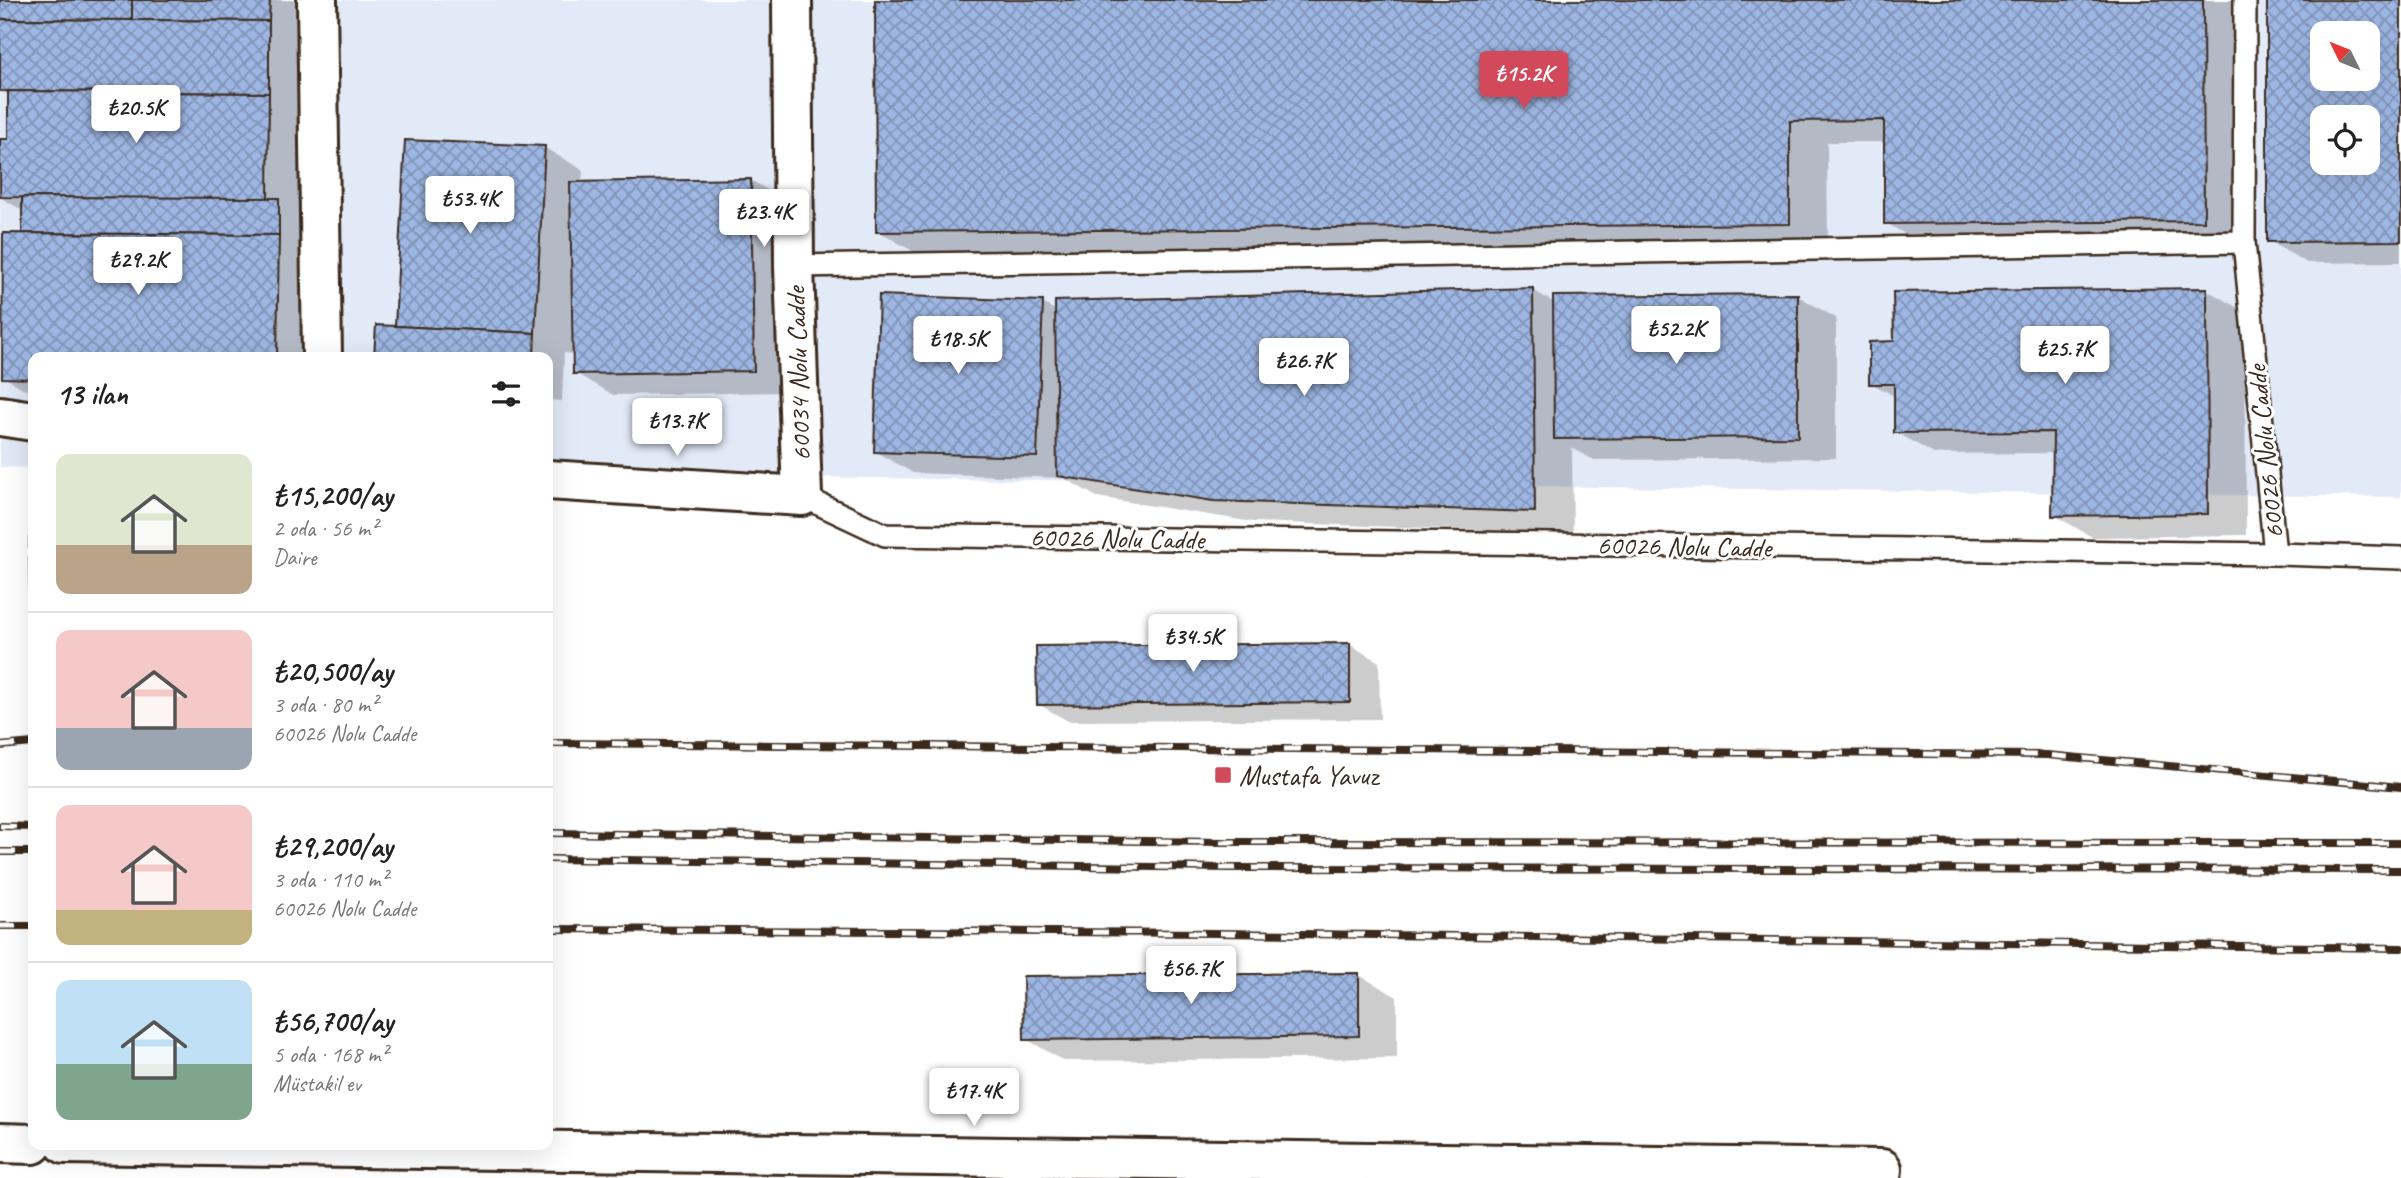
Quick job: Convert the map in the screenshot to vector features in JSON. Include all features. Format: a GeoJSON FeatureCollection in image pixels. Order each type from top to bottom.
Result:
{"type":"FeatureCollection","features":[{"type":"Feature","properties":{"kind":"street"},"geometry":{"type":"LineString","coordinates":[[317,0],[322,352]]}},
{"type":"Feature","properties":{"kind":"street","name":"60034 Nolu Cadde"},"geometry":{"type":"LineString","coordinates":[[792,0],[794,266],[802,496]]}},
{"type":"Feature","properties":{"kind":"street"},"geometry":{"type":"LineString","coordinates":[[0,416],[28,420]]}},
{"type":"Feature","properties":{"kind":"street","name":"60026 Nolu Cadde"},"geometry":{"type":"LineString","coordinates":[[553,480],[802,496]]}},
{"type":"Feature","properties":{"kind":"street"},"geometry":{"type":"LineString","coordinates":[[0,1143],[28,1144]]}},
{"type":"Feature","properties":{"kind":"street"},"geometry":{"type":"LineString","coordinates":[[501,1150],[1882,1169],[1881,1178]]}},
{"type":"Feature","properties":{"kind":"lane","name":"60026 Nolu Cadde"},"geometry":{"type":"LineString","coordinates":[[802,496],[885,535],[2275,554],[2244,242],[2245,0]]}},
{"type":"Feature","properties":{"kind":"lane"},"geometry":{"type":"LineString","coordinates":[[794,266],[2244,242]]}},
{"type":"Feature","properties":{"kind":"lane"},"geometry":{"type":"LineString","coordinates":[[2275,554],[2401,558]]}},
{"type":"Feature","properties":{"kind":"shaded area"},"geometry":{"type":"Polygon","coordinates":[[[0,0],[2401,0],[2401,497],[553,474],[553,352],[28,352],[28,468],[0,467],[0,0]]]}},
{"type":"Feature","properties":{"kind":"building"},"geometry":{"type":"Polygon","coordinates":[[[0,0],[132,0],[132,20],[0,19],[0,0]]]}},
{"type":"Feature","properties":{"kind":"building"},"geometry":{"type":"Polygon","coordinates":[[[132,0],[270,0],[269,21],[132,20],[132,0]]]}},
{"type":"Feature","properties":{"kind":"building"},"geometry":{"type":"Polygon","coordinates":[[[875,0],[2203,0],[2204,221],[1884,224],[1884,120],[1790,121],[1790,224],[876,232],[875,0]]]}},
{"type":"Feature","properties":{"kind":"building"},"geometry":{"type":"Polygon","coordinates":[[[2267,0],[2401,0],[2401,241],[2267,242],[2267,0]]]}},
{"type":"Feature","properties":{"kind":"building"},"geometry":{"type":"Polygon","coordinates":[[[0,19],[269,21],[269,93],[0,91],[0,19]]]}},
{"type":"Feature","properties":{"kind":"building"},"geometry":{"type":"Polygon","coordinates":[[[8,91],[269,93],[268,199],[0,197],[0,139],[8,139],[8,91]]]}},
{"type":"Feature","properties":{"kind":"building"},"geometry":{"type":"Polygon","coordinates":[[[405,140],[545,146],[535,333],[395,326],[405,140]]]}},
{"type":"Feature","properties":{"kind":"building"},"geometry":{"type":"Polygon","coordinates":[[[751,179],[754,371],[573,374],[570,182],[751,179]]]}},
{"type":"Feature","properties":{"kind":"building"},"geometry":{"type":"Polygon","coordinates":[[[22,197],[279,198],[279,235],[22,233],[22,197]]]}},
{"type":"Feature","properties":{"kind":"building"},"geometry":{"type":"Polygon","coordinates":[[[3,233],[279,235],[277,352],[28,352],[28,379],[2,378],[3,233]]]}},
{"type":"Feature","properties":{"kind":"building"},"geometry":{"type":"Polygon","coordinates":[[[1533,288],[1535,512],[1213,501],[1057,476],[1055,301],[1533,288]]]}},
{"type":"Feature","properties":{"kind":"building"},"geometry":{"type":"Polygon","coordinates":[[[2207,288],[2208,514],[2052,516],[2053,432],[1894,433],[1894,384],[1869,384],[1869,342],[1894,341],[1893,292],[2207,288]]]}},
{"type":"Feature","properties":{"kind":"building"},"geometry":{"type":"Polygon","coordinates":[[[1798,294],[1798,437],[1554,439],[1553,296],[1798,294]]]}},
{"type":"Feature","properties":{"kind":"building"},"geometry":{"type":"Polygon","coordinates":[[[879,295],[1043,301],[1037,457],[874,452],[879,295]]]}},
{"type":"Feature","properties":{"kind":"building"},"geometry":{"type":"Polygon","coordinates":[[[376,325],[535,333],[534,352],[374,352],[376,325]]]}},
{"type":"Feature","properties":{"kind":"building"},"geometry":{"type":"Polygon","coordinates":[[[1350,643],[1350,702],[1037,705],[1036,646],[1350,643]]]}},
{"type":"Feature","properties":{"kind":"building"},"geometry":{"type":"Polygon","coordinates":[[[1359,973],[1359,1036],[1024,1040],[1023,976],[1359,973]]]}},
{"type":"Feature","properties":{"kind":"railway"},"geometry":{"type":"LineString","coordinates":[[0,746],[28,743]]}},
{"type":"Feature","properties":{"kind":"railway"},"geometry":{"type":"LineString","coordinates":[[553,743],[2047,755],[2401,787]]}},
{"type":"Feature","properties":{"kind":"railway"},"geometry":{"type":"LineString","coordinates":[[0,826],[28,827]]}},
{"type":"Feature","properties":{"kind":"railway"},"geometry":{"type":"LineString","coordinates":[[553,833],[1223,842],[2401,843]]}},
{"type":"Feature","properties":{"kind":"railway"},"geometry":{"type":"LineString","coordinates":[[0,852],[28,852]]}},
{"type":"Feature","properties":{"kind":"railway"},"geometry":{"type":"LineString","coordinates":[[553,859],[1228,868],[2401,870]]}},
{"type":"Feature","properties":{"kind":"railway"},"geometry":{"type":"LineString","coordinates":[[0,926],[28,926]]}},
{"type":"Feature","properties":{"kind":"railway"},"geometry":{"type":"LineString","coordinates":[[553,929],[1216,933],[2401,948]]}},
{"type":"Feature","properties":{"kind":"place","name":"Mustafa Yavuz"},"geometry":{"type":"Point","coordinates":[1223,775]}}]}
